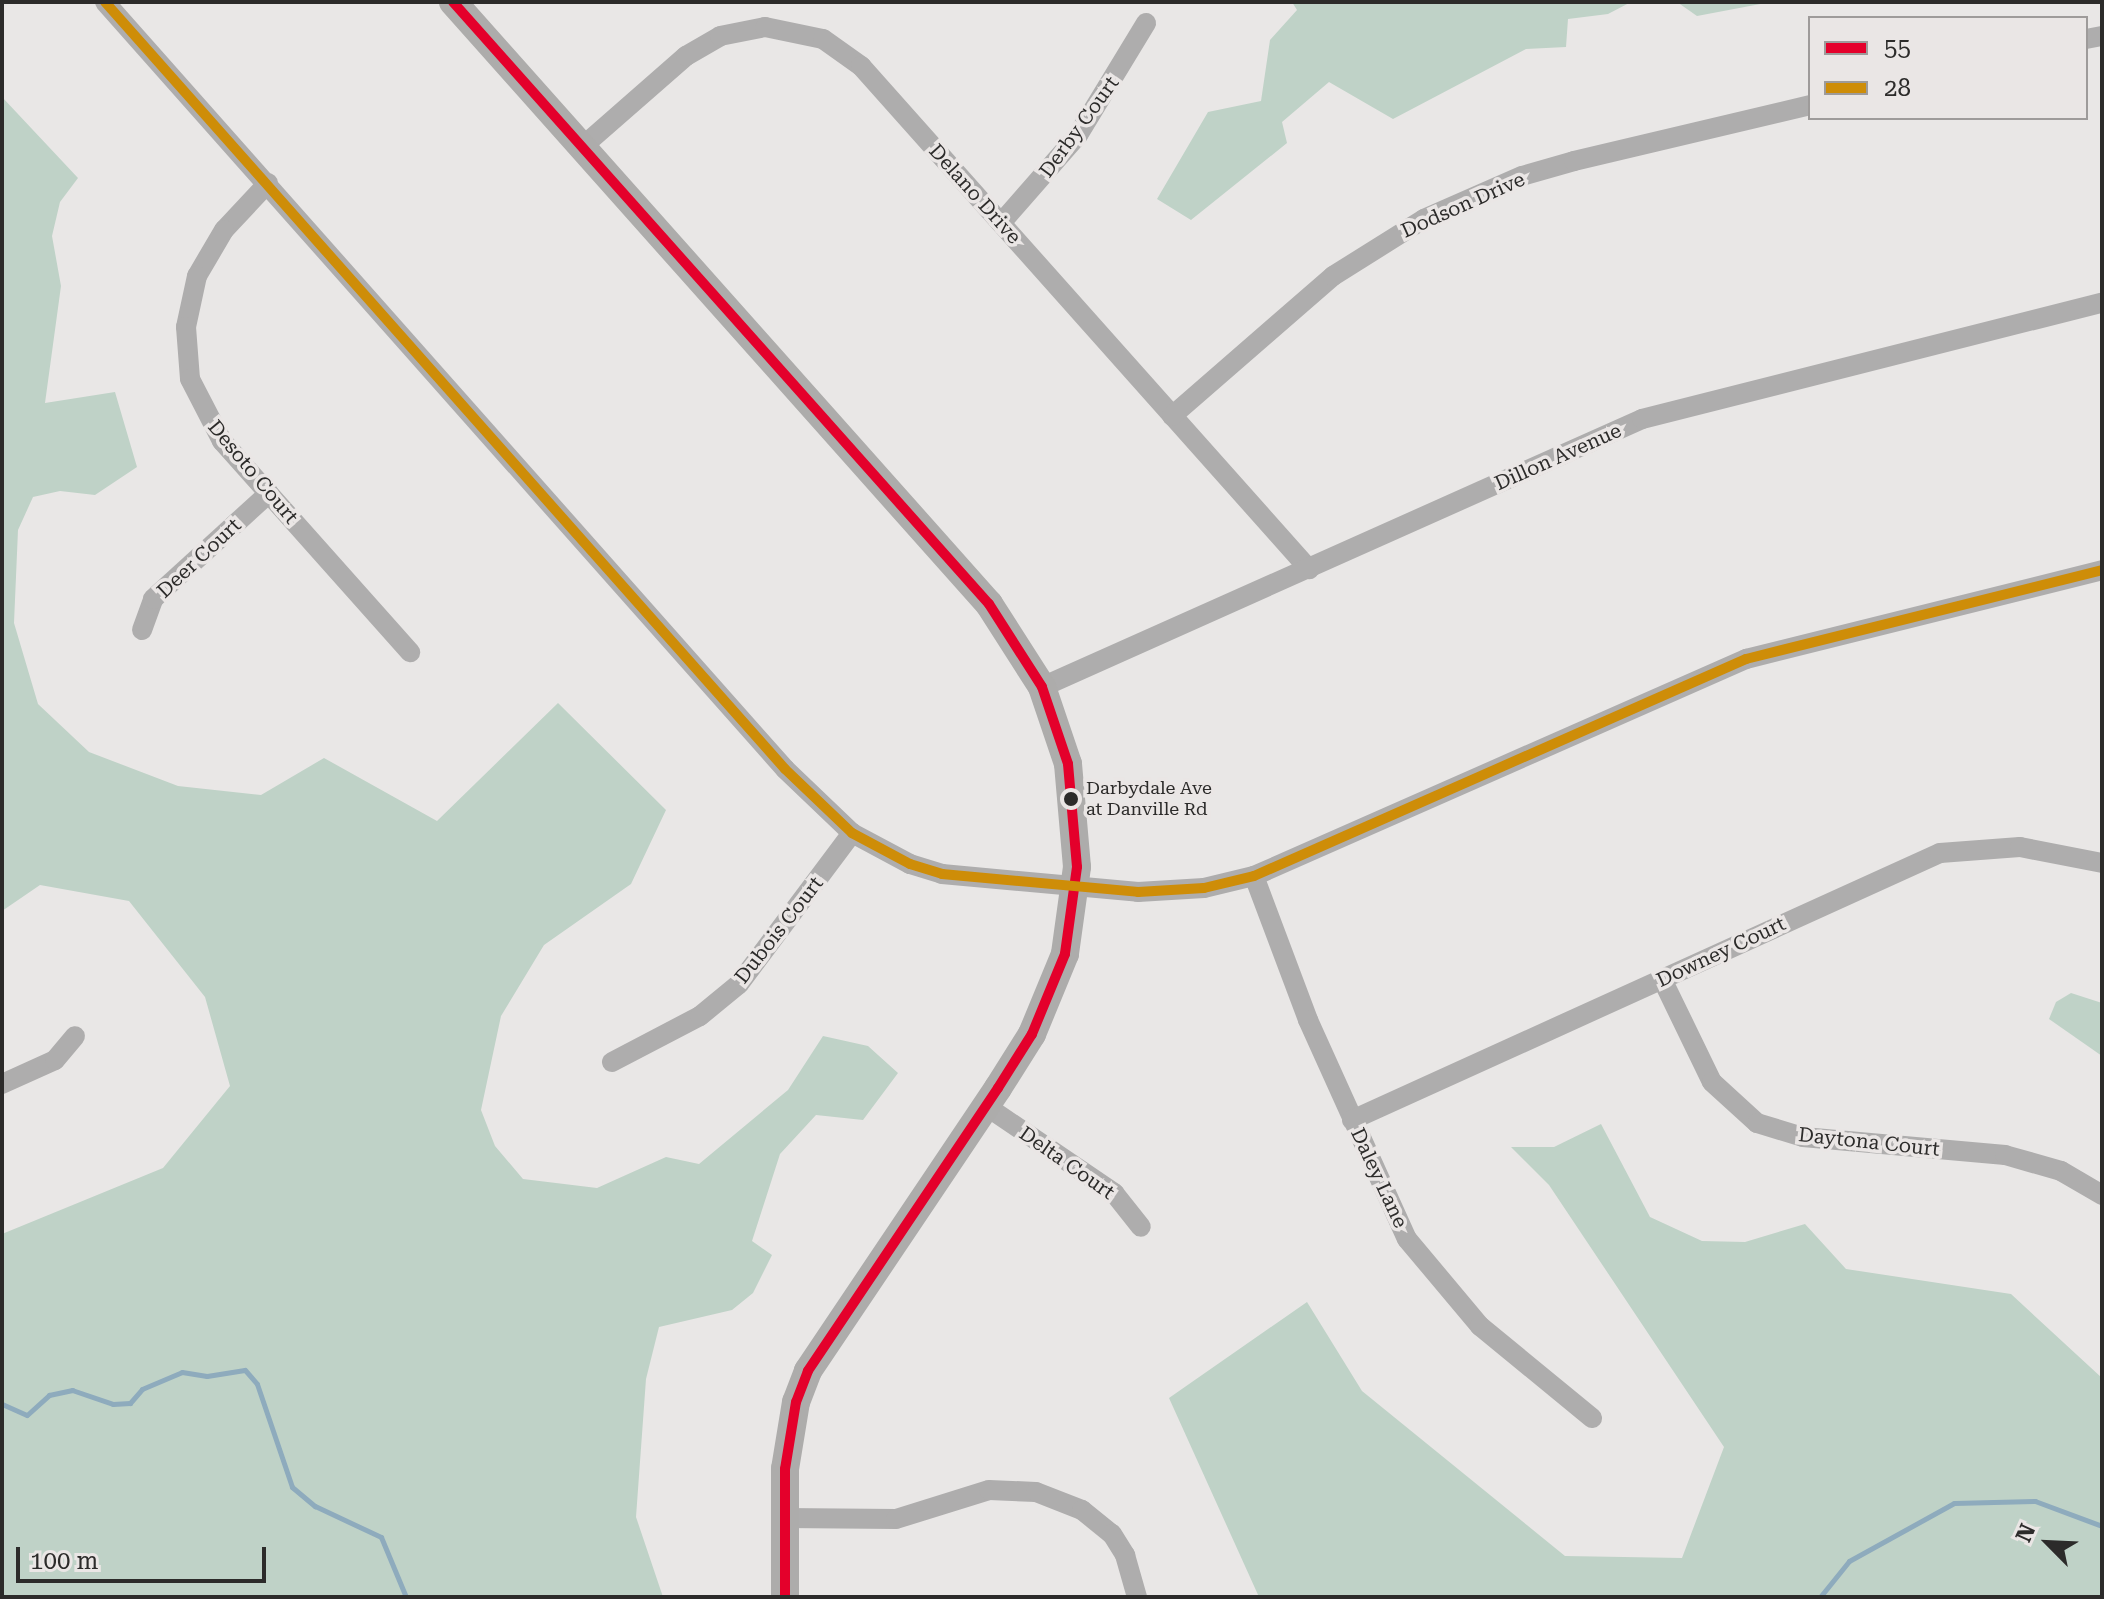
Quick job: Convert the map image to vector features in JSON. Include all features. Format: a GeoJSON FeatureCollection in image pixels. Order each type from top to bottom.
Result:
{"type":"FeatureCollection","features":[{"type":"Feature","properties":{"kind":"street"},"geometry":{"type":"LineString","coordinates":[[105,2],[785,769],[852,833],[910,864],[942,874],[1077,889],[1172,892],[1254,876],[1746,659],[2102,570]]}},
{"type":"Feature","properties":{"kind":"street"},"geometry":{"type":"LineString","coordinates":[[453,2],[989,604],[1042,687],[1070,777],[1077,889],[1065,954],[1050,998],[986,1106],[808,1371],[788,1439],[784,1518],[785,1597]]}},
{"type":"Feature","properties":{"kind":"street","name":"Derby Court"},"geometry":{"type":"LineString","coordinates":[[1001,223],[1078,135],[1146,23]]}},
{"type":"Feature","properties":{"kind":"street","name":"Delano Drive"},"geometry":{"type":"LineString","coordinates":[[582,147],[699,46],[742,30],[783,28],[823,39],[861,66],[1309,569]]}},
{"type":"Feature","properties":{"kind":"street","name":"Dodson Drive"},"geometry":{"type":"LineString","coordinates":[[1172,416],[1333,276],[1424,219],[1510,181],[1574,161],[1808,105]]}},
{"type":"Feature","properties":{"kind":"street","name":"Desoto Court"},"geometry":{"type":"LineString","coordinates":[[268,183],[209,252],[190,302],[185,348],[190,379],[209,423],[410,652]]}},
{"type":"Feature","properties":{"kind":"street","name":"Dillon Avenue"},"geometry":{"type":"LineString","coordinates":[[1042,687],[1669,410],[2102,303]]}},
{"type":"Feature","properties":{"kind":"street","name":"Deer Court"},"geometry":{"type":"LineString","coordinates":[[142,630],[153,599],[269,493]]}},
{"type":"Feature","properties":{"kind":"street","name":"Dubois Court"},"geometry":{"type":"LineString","coordinates":[[612,1062],[700,1016],[739,984],[852,833]]}},
{"type":"Feature","properties":{"kind":"street","name":"Downey Court"},"geometry":{"type":"LineString","coordinates":[[1352,1120],[1940,853],[2020,847],[2102,863]]}},
{"type":"Feature","properties":{"kind":"street","name":"Daley Lane"},"geometry":{"type":"LineString","coordinates":[[1254,876],[1352,1120],[1407,1239],[1430,1272],[1480,1326],[1592,1418]]}},
{"type":"Feature","properties":{"kind":"street","name":"Daytona Court"},"geometry":{"type":"LineString","coordinates":[[1662,979],[1712,1082],[1757,1123],[1803,1137],[2005,1155],[2061,1171],[2102,1195]]}},
{"type":"Feature","properties":{"kind":"street"},"geometry":{"type":"LineString","coordinates":[[2,1084],[55,1060],[75,1036]]}},
{"type":"Feature","properties":{"kind":"street","name":"Delta Court"},"geometry":{"type":"LineString","coordinates":[[986,1106],[1114,1193],[1141,1227]]}},
{"type":"Feature","properties":{"kind":"street"},"geometry":{"type":"LineString","coordinates":[[784,1518],[896,1519],[989,1490],[1036,1492],[1082,1510],[1112,1534],[1125,1555],[1137,1597]]}},
{"type":"Feature","properties":{"kind":"green space"},"geometry":{"type":"Polygon","coordinates":[[[1292,2],[1631,2],[1608,14],[1568,19],[1566,47],[1526,49],[1393,119],[1329,82],[1282,122],[1287,143],[1191,220],[1157,199],[1208,112],[1261,101],[1270,40],[1297,10],[1292,2]]]}},
{"type":"Feature","properties":{"kind":"green space"},"geometry":{"type":"Polygon","coordinates":[[[1677,2],[1771,2],[1697,16],[1677,2]]]}},
{"type":"Feature","properties":{"kind":"green space"},"geometry":{"type":"Polygon","coordinates":[[[2,97],[78,178],[60,202],[52,236],[61,286],[45,403],[115,392],[137,467],[95,495],[60,491],[33,497],[18,530],[14,623],[38,704],[89,752],[178,786],[261,795],[324,758],[437,821],[558,703],[666,810],[631,884],[544,945],[501,1016],[481,1110],[495,1146],[523,1179],[597,1188],[666,1157],[699,1164],[788,1090],[823,1036],[868,1046],[898,1073],[863,1120],[816,1115],[780,1154],[752,1241],[772,1255],[753,1293],[732,1310],[659,1327],[646,1379],[636,1517],[663,1597],[2,1597],[2,1234],[163,1168],[230,1086],[205,997],[129,901],[40,885],[2,911],[2,97]]]}},
{"type":"Feature","properties":{"kind":"green space"},"geometry":{"type":"Polygon","coordinates":[[[2071,993],[2102,1003],[2102,1056],[2049,1019],[2056,1002],[2071,993]]]}},
{"type":"Feature","properties":{"kind":"green space"},"geometry":{"type":"Polygon","coordinates":[[[1601,1124],[1650,1217],[1702,1241],[1745,1242],[1805,1224],[1846,1269],[2011,1294],[2102,1378],[2102,1597],[1259,1597],[1169,1398],[1307,1302],[1362,1391],[1565,1556],[1682,1558],[1724,1447],[1549,1185],[1511,1147],[1554,1147],[1601,1124]]]}},
{"type":"Feature","properties":{"kind":"waterway"},"geometry":{"type":"LineString","coordinates":[[2,1404],[27,1415],[49,1395],[72,1390],[113,1404],[130,1403],[142,1389],[182,1372],[207,1376],[245,1370],[257,1384],[292,1487],[315,1506],[381,1537],[406,1597]]}},
{"type":"Feature","properties":{"kind":"waterway"},"geometry":{"type":"LineString","coordinates":[[1820,1597],[1849,1561],[1954,1503],[2035,1501],[2102,1526]]}},
{"type":"Feature","properties":{"kind":"transit line","name":"28"},"geometry":{"type":"LineString","coordinates":[[105,2],[785,769],[852,833],[910,864],[942,874],[1138,892],[1204,888],[1254,876],[1746,659],[2102,570]]}},
{"type":"Feature","properties":{"kind":"transit line","name":"55"},"geometry":{"type":"LineString","coordinates":[[453,2],[989,604],[1042,687],[1068,764],[1077,867],[1065,954],[1032,1034],[808,1371],[796,1402],[785,1469],[785,1597]]}},
{"type":"Feature","properties":{"kind":"place","name":"Darbydale Ave at Danville Rd"},"geometry":{"type":"Point","coordinates":[1071,799]}}]}
